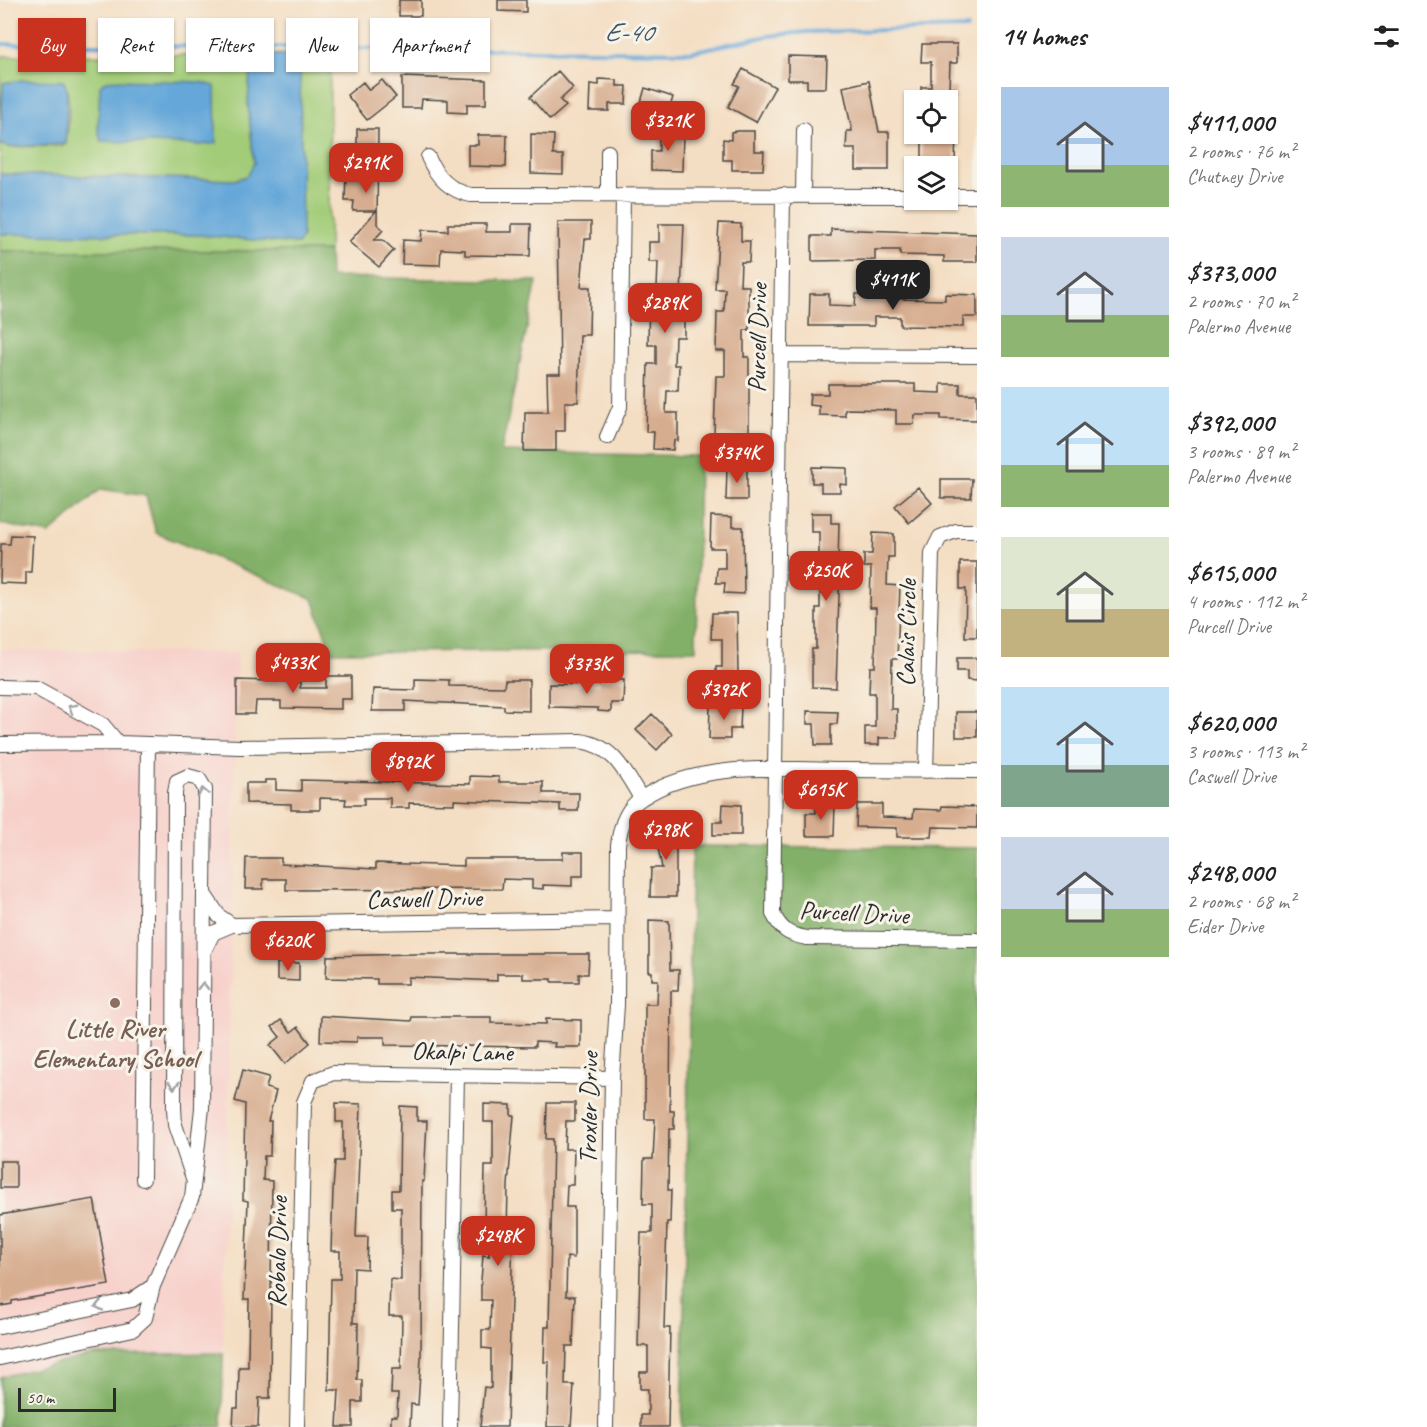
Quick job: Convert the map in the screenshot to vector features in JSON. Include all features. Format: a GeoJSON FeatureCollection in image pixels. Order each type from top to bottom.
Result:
{"type":"FeatureCollection","features":[{"type":"Feature","properties":{"kind":"street"},"geometry":{"type":"LineString","coordinates":[[803,195],[804,130]]}},
{"type":"Feature","properties":{"kind":"street"},"geometry":{"type":"LineString","coordinates":[[608,152],[608,195]]}},
{"type":"Feature","properties":{"kind":"street"},"geometry":{"type":"LineString","coordinates":[[428,157],[440,177],[464,194],[904,196]]}},
{"type":"Feature","properties":{"kind":"street"},"geometry":{"type":"LineString","coordinates":[[607,437],[620,407],[623,195]]}},
{"type":"Feature","properties":{"kind":"street","name":"Purcell Drive"},"geometry":{"type":"LineString","coordinates":[[783,195],[773,914],[780,928],[790,935],[807,938],[977,940]]}},
{"type":"Feature","properties":{"kind":"street"},"geometry":{"type":"LineString","coordinates":[[958,196],[977,196]]}},
{"type":"Feature","properties":{"kind":"street"},"geometry":{"type":"LineString","coordinates":[[781,355],[977,356]]}},
{"type":"Feature","properties":{"kind":"street","name":"Calais Circle"},"geometry":{"type":"LineString","coordinates":[[926,771],[932,553],[940,537],[957,531],[977,531]]}},
{"type":"Feature","properties":{"kind":"street"},"geometry":{"type":"LineString","coordinates":[[0,687],[36,688],[103,725],[118,743]]}},
{"type":"Feature","properties":{"kind":"street"},"geometry":{"type":"LineString","coordinates":[[0,744],[118,743],[240,747],[596,743],[609,751],[624,768],[641,798],[679,781],[714,773],[776,769],[977,771]]}},
{"type":"Feature","properties":{"kind":"street"},"geometry":{"type":"LineString","coordinates":[[143,1179],[148,744]]}},
{"type":"Feature","properties":{"kind":"street"},"geometry":{"type":"LineString","coordinates":[[0,1358],[133,1329],[145,1318],[153,1286],[192,1197],[202,1108],[205,789],[199,779],[188,776],[177,781],[176,793],[174,1107],[175,1125],[193,1178]]}},
{"type":"Feature","properties":{"kind":"street","name":"Troxler Drive"},"geometry":{"type":"LineString","coordinates":[[606,1427],[619,832],[630,809],[641,798]]}},
{"type":"Feature","properties":{"kind":"street"},"geometry":{"type":"LineString","coordinates":[[204,894],[219,916],[232,925]]}},
{"type":"Feature","properties":{"kind":"street","name":"Caswell Drive"},"geometry":{"type":"LineString","coordinates":[[232,925],[618,919]]}},
{"type":"Feature","properties":{"kind":"street"},"geometry":{"type":"LineString","coordinates":[[203,951],[213,933],[232,925]]}},
{"type":"Feature","properties":{"kind":"street","name":"Okalpi Lane"},"geometry":{"type":"LineString","coordinates":[[313,1081],[333,1073],[612,1078]]}},
{"type":"Feature","properties":{"kind":"street"},"geometry":{"type":"LineString","coordinates":[[450,1427],[457,1075]]}},
{"type":"Feature","properties":{"kind":"street","name":"Robalo Drive"},"geometry":{"type":"LineString","coordinates":[[297,1427],[304,1102],[313,1081]]}},
{"type":"Feature","properties":{"kind":"street"},"geometry":{"type":"LineString","coordinates":[[174,1107],[182,1114],[192,1115],[202,1108]]}},
{"type":"Feature","properties":{"kind":"street"},"geometry":{"type":"LineString","coordinates":[[0,1327],[132,1300],[153,1286]]}},
{"type":"Feature","properties":{"kind":"shaded area","name":"Little River Elementary School"},"geometry":{"type":"Polygon","coordinates":[[[0,650],[237,653],[223,1353],[92,1355],[0,1377],[0,650]]]}},
{"type":"Feature","properties":{"kind":"green space"},"geometry":{"type":"Polygon","coordinates":[[[274,54],[286,54],[286,72],[330,72],[329,251],[0,251],[0,234],[199,235],[298,244],[255,72],[274,72],[274,54]]]}},
{"type":"Feature","properties":{"kind":"green space"},"geometry":{"type":"Polygon","coordinates":[[[86,55],[98,55],[98,72],[174,72],[174,55],[186,55],[186,72],[250,72],[248,104],[254,163],[247,176],[234,180],[0,174],[0,144],[8,147],[62,146],[66,144],[69,112],[64,82],[23,80],[4,83],[0,119],[0,56],[18,56],[18,72],[86,72],[86,55]]]}},
{"type":"Feature","properties":{"kind":"green space"},"geometry":{"type":"Polygon","coordinates":[[[0,251],[329,251],[330,277],[537,281],[501,452],[699,456],[696,650],[331,652],[313,599],[156,533],[146,496],[101,489],[49,534],[0,524],[0,251]]]}},
{"type":"Feature","properties":{"kind":"green space"},"geometry":{"type":"Polygon","coordinates":[[[692,846],[977,848],[977,1427],[682,1427],[692,846]]]}},
{"type":"Feature","properties":{"kind":"green space"},"geometry":{"type":"Polygon","coordinates":[[[223,1353],[222,1427],[0,1427],[0,1377],[92,1355],[223,1353]]]}},
{"type":"Feature","properties":{"kind":"water"},"geometry":{"type":"Polygon","coordinates":[[[274,55],[286,55],[286,72],[300,72],[302,238],[298,244],[199,235],[0,234],[0,174],[234,180],[247,176],[254,163],[248,104],[250,72],[274,72],[274,55]]]}},
{"type":"Feature","properties":{"kind":"water"},"geometry":{"type":"Polygon","coordinates":[[[23,80],[63,81],[67,89],[66,144],[8,147],[0,144],[3,83],[23,80]]]}},
{"type":"Feature","properties":{"kind":"water"},"geometry":{"type":"Polygon","coordinates":[[[112,80],[200,82],[215,86],[216,143],[201,145],[101,141],[98,129],[100,86],[103,82],[112,80]]]}},
{"type":"Feature","properties":{"kind":"building"},"geometry":{"type":"Polygon","coordinates":[[[399,0],[421,0],[421,16],[399,16],[399,0]]]}},
{"type":"Feature","properties":{"kind":"building"},"geometry":{"type":"Polygon","coordinates":[[[498,0],[526,0],[526,12],[498,11],[498,0]]]}},
{"type":"Feature","properties":{"kind":"building"},"geometry":{"type":"Polygon","coordinates":[[[922,44],[957,44],[957,63],[950,63],[949,88],[956,88],[956,90],[921,90],[921,87],[931,87],[931,62],[921,62],[922,44]]]}},
{"type":"Feature","properties":{"kind":"building"},"geometry":{"type":"Polygon","coordinates":[[[788,56],[827,57],[826,88],[807,88],[807,80],[788,80],[788,56]]]}},
{"type":"Feature","properties":{"kind":"building"},"geometry":{"type":"Polygon","coordinates":[[[743,69],[775,87],[756,122],[728,107],[739,86],[734,84],[743,69]]]}},
{"type":"Feature","properties":{"kind":"building"},"geometry":{"type":"Polygon","coordinates":[[[558,71],[573,88],[560,100],[566,106],[550,120],[530,97],[558,71]]]}},
{"type":"Feature","properties":{"kind":"building"},"geometry":{"type":"Polygon","coordinates":[[[402,77],[486,80],[486,104],[467,104],[467,113],[448,112],[448,100],[422,99],[421,108],[402,108],[402,77]]]}},
{"type":"Feature","properties":{"kind":"building"},"geometry":{"type":"Polygon","coordinates":[[[599,79],[617,80],[617,86],[627,86],[626,104],[609,104],[609,111],[589,111],[590,84],[599,85],[599,79]]]}},
{"type":"Feature","properties":{"kind":"building"},"geometry":{"type":"Polygon","coordinates":[[[382,80],[396,97],[367,120],[347,95],[363,82],[369,90],[382,80]]]}},
{"type":"Feature","properties":{"kind":"building"},"geometry":{"type":"Polygon","coordinates":[[[869,81],[879,132],[889,132],[889,170],[856,170],[856,149],[846,149],[847,131],[852,131],[843,87],[869,81]]]}},
{"type":"Feature","properties":{"kind":"building"},"geometry":{"type":"Polygon","coordinates":[[[645,88],[673,97],[669,111],[660,108],[658,115],[639,109],[645,88]]]}},
{"type":"Feature","properties":{"kind":"building"},"geometry":{"type":"Polygon","coordinates":[[[357,129],[378,129],[377,224],[383,230],[374,240],[383,240],[394,250],[379,267],[349,242],[376,211],[353,211],[354,201],[345,201],[347,147],[357,147],[357,129]]]}},
{"type":"Feature","properties":{"kind":"building"},"geometry":{"type":"Polygon","coordinates":[[[659,131],[683,132],[682,171],[651,170],[651,151],[659,151],[659,131]]]}},
{"type":"Feature","properties":{"kind":"building"},"geometry":{"type":"Polygon","coordinates":[[[754,131],[754,151],[764,151],[763,170],[732,170],[732,160],[723,160],[723,139],[731,140],[731,132],[754,131]]]}},
{"type":"Feature","properties":{"kind":"building"},"geometry":{"type":"Polygon","coordinates":[[[531,134],[554,135],[553,155],[563,155],[563,174],[531,173],[531,134]]]}},
{"type":"Feature","properties":{"kind":"building"},"geometry":{"type":"Polygon","coordinates":[[[478,135],[507,135],[506,167],[468,166],[468,145],[478,145],[478,135]]]}},
{"type":"Feature","properties":{"kind":"building"},"geometry":{"type":"Polygon","coordinates":[[[922,144],[956,144],[955,156],[922,156],[922,144]]]}},
{"type":"Feature","properties":{"kind":"building"},"geometry":{"type":"Polygon","coordinates":[[[558,222],[591,222],[591,239],[585,239],[581,287],[590,287],[589,335],[580,335],[578,402],[565,402],[565,431],[556,431],[556,451],[524,451],[525,412],[548,412],[547,374],[560,374],[558,222]]]}},
{"type":"Feature","properties":{"kind":"building"},"geometry":{"type":"Polygon","coordinates":[[[719,223],[741,224],[741,241],[750,241],[749,262],[741,262],[740,286],[749,286],[749,330],[744,330],[744,357],[749,357],[749,435],[714,434],[716,376],[725,376],[725,351],[716,351],[717,312],[724,312],[725,289],[715,289],[719,223]]]}},
{"type":"Feature","properties":{"kind":"building"},"geometry":{"type":"Polygon","coordinates":[[[448,224],[486,224],[486,232],[512,232],[512,224],[531,224],[530,256],[465,255],[465,250],[441,249],[440,265],[402,264],[403,240],[421,241],[422,230],[448,231],[448,224]]]}},
{"type":"Feature","properties":{"kind":"building"},"geometry":{"type":"Polygon","coordinates":[[[659,224],[684,224],[680,318],[684,318],[684,337],[675,337],[674,365],[679,365],[678,391],[667,391],[666,413],[678,413],[678,441],[674,440],[673,450],[653,449],[654,432],[646,432],[648,364],[656,364],[656,345],[648,345],[649,289],[657,289],[658,262],[649,262],[649,242],[659,242],[659,224]]]}},
{"type":"Feature","properties":{"kind":"building"},"geometry":{"type":"Polygon","coordinates":[[[831,229],[977,234],[977,262],[944,262],[944,256],[900,255],[900,250],[875,250],[875,260],[812,261],[812,236],[831,236],[831,229]]]}},
{"type":"Feature","properties":{"kind":"building"},"geometry":{"type":"Polygon","coordinates":[[[810,294],[829,294],[829,305],[855,306],[856,294],[895,294],[895,299],[945,300],[945,294],[977,295],[977,317],[963,317],[963,327],[900,326],[900,317],[874,317],[874,326],[809,326],[810,294]]]}},
{"type":"Feature","properties":{"kind":"building"},"geometry":{"type":"Polygon","coordinates":[[[828,384],[915,384],[915,392],[941,393],[941,384],[960,384],[960,394],[977,394],[977,420],[941,419],[941,415],[915,415],[914,424],[896,424],[896,410],[845,409],[845,416],[819,415],[819,406],[809,405],[810,394],[828,394],[828,384]]]}},
{"type":"Feature","properties":{"kind":"building"},"geometry":{"type":"Polygon","coordinates":[[[812,467],[847,468],[847,485],[840,484],[840,492],[821,492],[821,483],[812,483],[812,467]]]}},
{"type":"Feature","properties":{"kind":"building"},"geometry":{"type":"Polygon","coordinates":[[[727,468],[747,468],[747,500],[726,500],[727,468]]]}},
{"type":"Feature","properties":{"kind":"building"},"geometry":{"type":"Polygon","coordinates":[[[941,479],[972,479],[971,498],[941,498],[941,479]]]}},
{"type":"Feature","properties":{"kind":"building"},"geometry":{"type":"Polygon","coordinates":[[[918,487],[932,503],[909,523],[895,506],[918,487]]]}},
{"type":"Feature","properties":{"kind":"building"},"geometry":{"type":"Polygon","coordinates":[[[811,513],[831,513],[831,523],[839,523],[836,688],[812,687],[812,649],[816,649],[816,608],[820,608],[820,581],[810,581],[810,564],[819,564],[819,532],[811,532],[811,513]]]}},
{"type":"Feature","properties":{"kind":"building"},"geometry":{"type":"Polygon","coordinates":[[[711,516],[732,517],[732,527],[743,527],[744,594],[724,593],[725,583],[716,583],[717,568],[725,568],[725,548],[710,548],[711,516]]]}},
{"type":"Feature","properties":{"kind":"building"},"geometry":{"type":"Polygon","coordinates":[[[873,533],[894,534],[894,557],[888,557],[887,585],[900,586],[897,659],[892,659],[891,709],[897,709],[897,738],[879,738],[879,745],[865,745],[865,727],[875,727],[875,693],[869,693],[870,667],[875,667],[876,608],[870,608],[871,567],[864,567],[864,554],[872,554],[873,533]]]}},
{"type":"Feature","properties":{"kind":"building"},"geometry":{"type":"Polygon","coordinates":[[[11,535],[33,536],[31,572],[26,572],[26,584],[0,583],[1,544],[10,544],[11,535]]]}},
{"type":"Feature","properties":{"kind":"building"},"geometry":{"type":"Polygon","coordinates":[[[960,562],[977,562],[977,637],[965,637],[966,589],[960,589],[960,562]]]}},
{"type":"Feature","properties":{"kind":"building"},"geometry":{"type":"Polygon","coordinates":[[[712,613],[737,613],[738,673],[744,673],[744,688],[733,688],[733,678],[716,678],[716,667],[722,667],[722,639],[711,639],[712,613]]]}},
{"type":"Feature","properties":{"kind":"building"},"geometry":{"type":"Polygon","coordinates":[[[957,658],[977,658],[977,681],[967,680],[967,671],[957,671],[957,658]]]}},
{"type":"Feature","properties":{"kind":"building"},"geometry":{"type":"Polygon","coordinates":[[[326,676],[351,676],[351,699],[341,699],[341,709],[281,708],[281,701],[256,701],[255,714],[237,714],[237,680],[300,682],[300,688],[326,688],[326,676]]]}},
{"type":"Feature","properties":{"kind":"building"},"geometry":{"type":"Polygon","coordinates":[[[415,679],[449,680],[449,686],[504,687],[505,680],[529,680],[529,711],[504,710],[504,706],[405,701],[405,711],[372,711],[373,689],[415,690],[415,679]]]}},
{"type":"Feature","properties":{"kind":"building"},"geometry":{"type":"Polygon","coordinates":[[[599,680],[624,680],[623,703],[611,703],[611,712],[598,711],[598,708],[549,707],[549,684],[599,685],[599,680]]]}},
{"type":"Feature","properties":{"kind":"building"},"geometry":{"type":"Polygon","coordinates":[[[710,706],[741,707],[740,729],[730,729],[730,739],[709,739],[710,706]]]}},
{"type":"Feature","properties":{"kind":"building"},"geometry":{"type":"Polygon","coordinates":[[[807,711],[838,712],[837,724],[831,724],[831,745],[815,745],[814,724],[807,724],[807,711]]]}},
{"type":"Feature","properties":{"kind":"building"},"geometry":{"type":"Polygon","coordinates":[[[956,712],[977,712],[977,737],[956,737],[956,712]]]}},
{"type":"Feature","properties":{"kind":"building"},"geometry":{"type":"Polygon","coordinates":[[[652,714],[672,734],[657,750],[636,730],[652,714]]]}},
{"type":"Feature","properties":{"kind":"building"},"geometry":{"type":"Polygon","coordinates":[[[470,776],[499,777],[499,782],[543,782],[543,793],[579,793],[578,811],[560,811],[560,804],[454,800],[454,804],[409,803],[409,808],[390,808],[390,798],[364,798],[364,805],[345,805],[346,799],[320,798],[320,810],[291,810],[291,804],[246,803],[246,783],[265,783],[265,780],[276,780],[276,790],[301,791],[301,780],[470,784],[470,776]]]}},
{"type":"Feature","properties":{"kind":"building"},"geometry":{"type":"Polygon","coordinates":[[[816,803],[835,803],[834,836],[806,836],[806,813],[816,813],[816,803]]]}},
{"type":"Feature","properties":{"kind":"building"},"geometry":{"type":"Polygon","coordinates":[[[723,804],[741,805],[741,835],[713,835],[713,822],[722,822],[723,804]]]}},
{"type":"Feature","properties":{"kind":"building"},"geometry":{"type":"Polygon","coordinates":[[[857,804],[882,804],[882,817],[913,818],[914,809],[941,810],[942,806],[977,807],[977,828],[933,827],[932,837],[897,837],[897,828],[856,827],[857,804]]]}},
{"type":"Feature","properties":{"kind":"building"},"geometry":{"type":"Polygon","coordinates":[[[678,822],[682,845],[676,846],[676,897],[650,897],[651,868],[662,868],[654,827],[678,822]]]}},
{"type":"Feature","properties":{"kind":"building"},"geometry":{"type":"Polygon","coordinates":[[[563,852],[583,852],[583,876],[572,876],[572,886],[543,885],[543,889],[532,888],[532,880],[503,879],[502,889],[286,890],[286,879],[263,879],[263,889],[245,889],[246,858],[281,858],[281,864],[376,869],[376,863],[464,866],[464,859],[563,859],[563,852]]]}},
{"type":"Feature","properties":{"kind":"building"},"geometry":{"type":"Polygon","coordinates":[[[649,920],[669,921],[670,970],[679,970],[678,991],[671,991],[670,1111],[674,1111],[674,1129],[669,1129],[668,1190],[671,1190],[670,1222],[667,1222],[664,1328],[670,1328],[668,1427],[641,1427],[641,1415],[648,1415],[648,1389],[640,1389],[640,1372],[648,1372],[648,1346],[638,1346],[641,1233],[652,1233],[652,1204],[643,1204],[644,1159],[653,1159],[655,1119],[645,1119],[645,1004],[657,1004],[658,980],[652,980],[652,972],[649,972],[649,920]]]}},
{"type":"Feature","properties":{"kind":"building"},"geometry":{"type":"Polygon","coordinates":[[[589,954],[588,974],[579,974],[579,982],[523,979],[523,974],[497,974],[497,981],[408,977],[408,984],[377,984],[377,979],[326,978],[327,956],[589,954]]]}},
{"type":"Feature","properties":{"kind":"building"},"geometry":{"type":"Polygon","coordinates":[[[277,963],[299,963],[299,981],[277,980],[277,963]]]}},
{"type":"Feature","properties":{"kind":"building"},"geometry":{"type":"Polygon","coordinates":[[[321,1016],[411,1021],[412,1017],[491,1017],[491,1023],[546,1024],[546,1019],[581,1020],[581,1047],[554,1047],[555,1043],[535,1042],[535,1047],[385,1045],[385,1037],[357,1037],[357,1042],[320,1041],[321,1016]]]}},
{"type":"Feature","properties":{"kind":"building"},"geometry":{"type":"Polygon","coordinates":[[[281,1020],[291,1032],[298,1027],[310,1043],[285,1064],[270,1045],[280,1037],[272,1027],[281,1020]]]}},
{"type":"Feature","properties":{"kind":"building"},"geometry":{"type":"Polygon","coordinates":[[[243,1070],[269,1077],[266,1088],[276,1091],[268,1121],[271,1121],[270,1156],[264,1156],[263,1180],[272,1181],[270,1398],[259,1398],[258,1427],[233,1427],[234,1408],[238,1408],[239,1367],[248,1367],[249,1299],[244,1299],[248,1201],[243,1200],[245,1104],[235,1101],[243,1070]]]}},
{"type":"Feature","properties":{"kind":"building"},"geometry":{"type":"Polygon","coordinates":[[[336,1103],[361,1104],[356,1237],[368,1237],[367,1269],[354,1268],[353,1323],[358,1323],[357,1380],[362,1380],[362,1402],[353,1402],[353,1427],[337,1427],[339,1390],[329,1390],[331,1279],[340,1279],[340,1251],[331,1251],[333,1190],[335,1161],[343,1161],[343,1122],[336,1122],[336,1103]]]}},
{"type":"Feature","properties":{"kind":"building"},"geometry":{"type":"Polygon","coordinates":[[[547,1103],[575,1103],[575,1121],[566,1121],[565,1149],[574,1149],[573,1185],[567,1185],[566,1207],[574,1207],[574,1258],[567,1257],[566,1296],[575,1296],[573,1346],[566,1346],[565,1385],[574,1385],[571,1427],[547,1427],[549,1362],[544,1362],[545,1327],[549,1327],[553,1139],[546,1139],[547,1103]]]}},
{"type":"Feature","properties":{"kind":"building"},"geometry":{"type":"Polygon","coordinates":[[[484,1104],[511,1105],[511,1115],[514,1115],[508,1185],[507,1236],[513,1236],[507,1427],[480,1427],[484,1387],[491,1388],[491,1349],[482,1348],[482,1330],[490,1330],[491,1300],[481,1300],[481,1281],[483,1255],[489,1256],[490,1228],[484,1228],[485,1166],[493,1166],[493,1122],[484,1122],[484,1104]]]}},
{"type":"Feature","properties":{"kind":"building"},"geometry":{"type":"Polygon","coordinates":[[[400,1106],[417,1107],[417,1121],[427,1121],[424,1181],[422,1181],[421,1359],[418,1405],[411,1404],[410,1427],[391,1427],[391,1416],[397,1416],[398,1394],[391,1394],[392,1369],[401,1369],[402,1316],[389,1316],[390,1279],[401,1280],[401,1208],[392,1208],[392,1190],[399,1190],[400,1106]]]}},
{"type":"Feature","properties":{"kind":"building"},"geometry":{"type":"Polygon","coordinates":[[[0,1161],[16,1161],[16,1188],[0,1188],[0,1161]]]}},
{"type":"Feature","properties":{"kind":"building"},"geometry":{"type":"Polygon","coordinates":[[[94,1199],[109,1285],[12,1301],[12,1304],[0,1306],[0,1215],[94,1199]]]}},
{"type":"Feature","properties":{"kind":"waterway","name":"E-40"},"geometry":{"type":"LineString","coordinates":[[0,44],[690,52],[768,36],[806,32],[967,28]]}},
{"type":"Feature","properties":{"kind":"place","name":"Little River Elementary School"},"geometry":{"type":"Point","coordinates":[115,1003]}}]}
